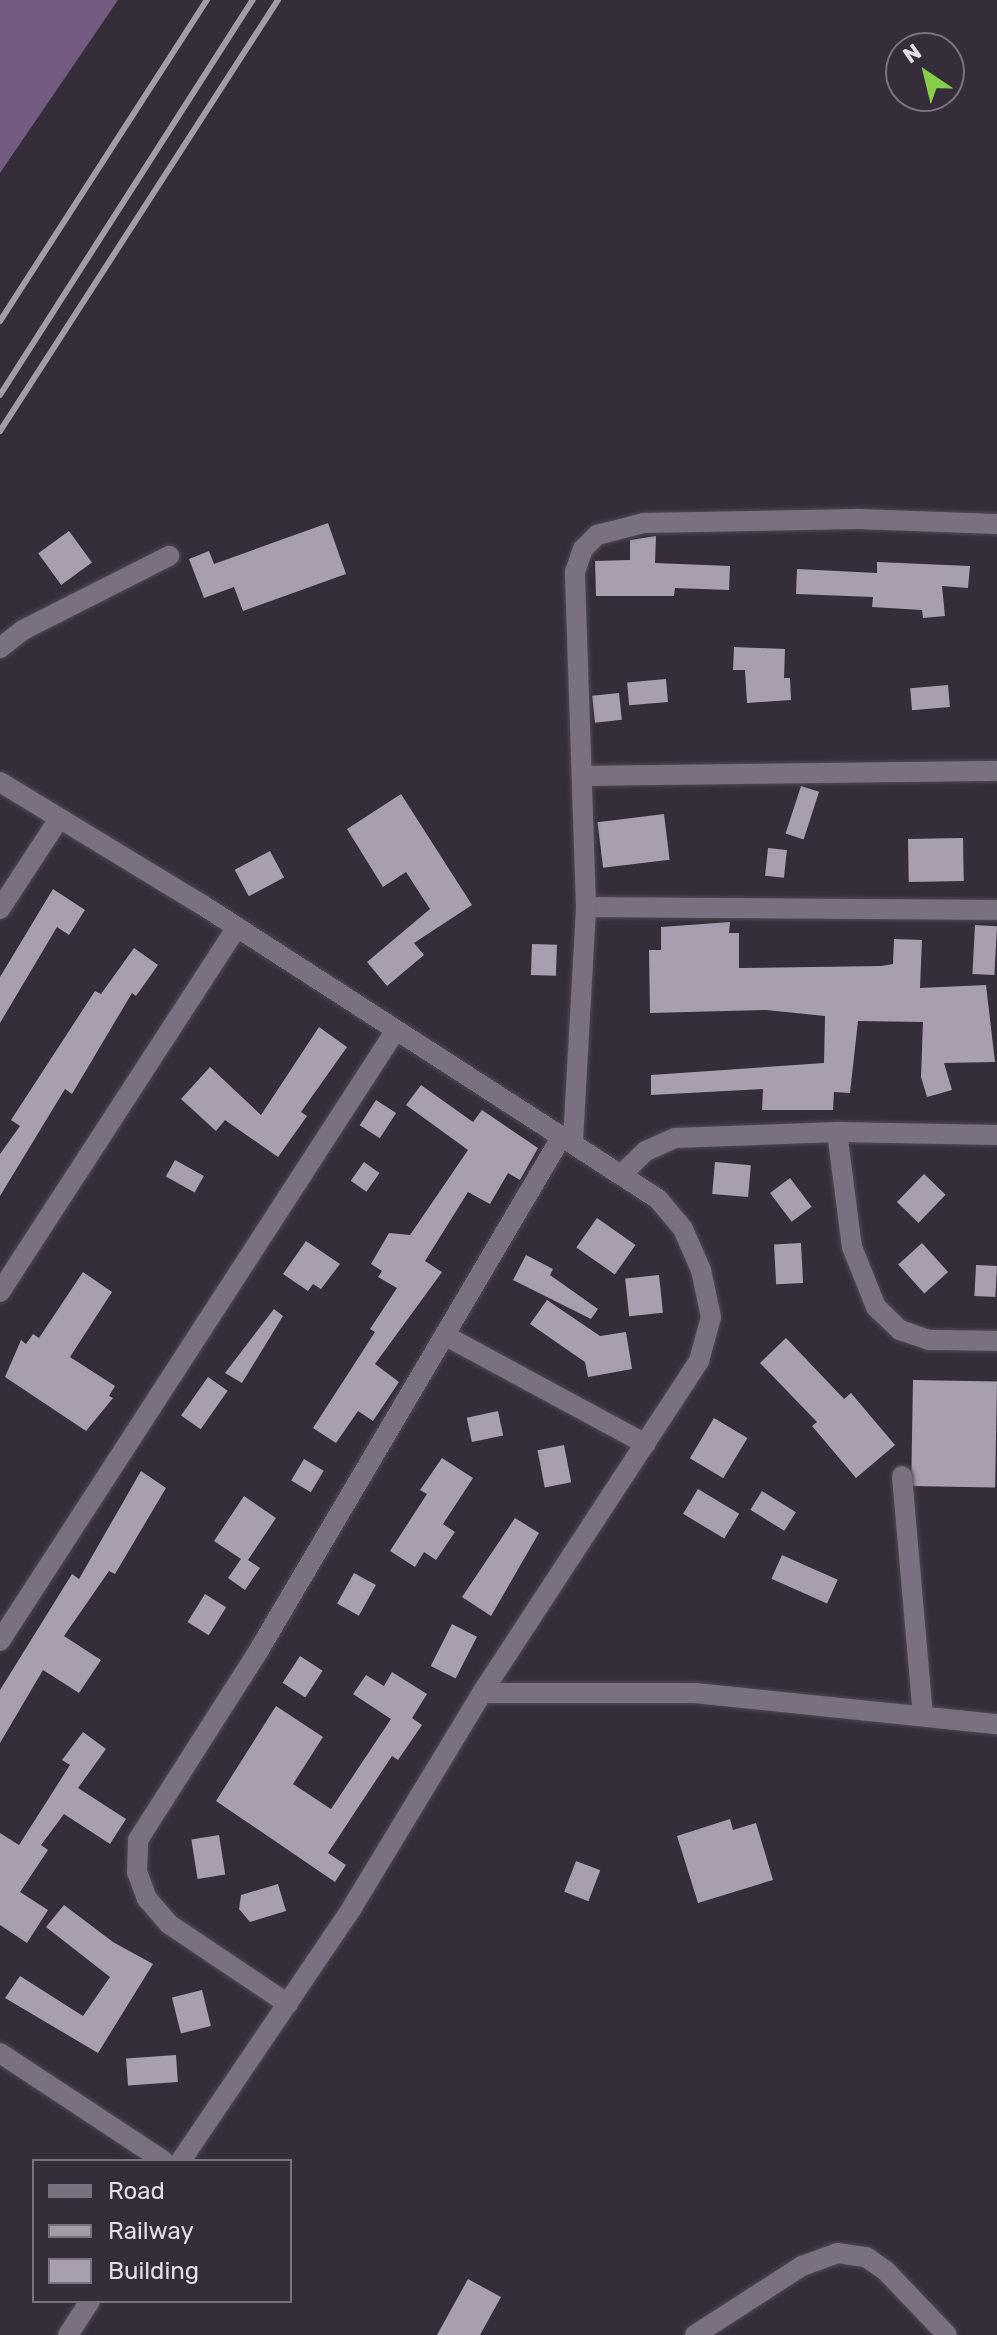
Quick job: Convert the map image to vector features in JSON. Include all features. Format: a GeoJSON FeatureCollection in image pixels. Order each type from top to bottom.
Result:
{"type":"FeatureCollection","features":[{"type":"Feature","properties":{"kind":"street"},"geometry":{"type":"LineString","coordinates":[[288,2004],[169,1924],[147,1899],[137,1872],[138,1840],[259,1650],[568,1138],[586,907],[586,776],[577,692],[575,572],[583,549],[597,535],[644,523],[858,519],[997,524]]}},
{"type":"Feature","properties":{"kind":"street"},"geometry":{"type":"LineString","coordinates":[[0,648],[23,630],[169,556]]}},
{"type":"Feature","properties":{"kind":"street"},"geometry":{"type":"LineString","coordinates":[[586,776],[997,771]]}},
{"type":"Feature","properties":{"kind":"street"},"geometry":{"type":"LineString","coordinates":[[0,782],[237,927],[394,1033],[568,1138],[658,1199],[683,1229],[701,1270],[711,1317],[699,1361],[482,1693],[288,2004],[182,2159]]}},
{"type":"Feature","properties":{"kind":"street"},"geometry":{"type":"LineString","coordinates":[[0,909],[59,819]]}},
{"type":"Feature","properties":{"kind":"street"},"geometry":{"type":"LineString","coordinates":[[586,907],[997,910]]}},
{"type":"Feature","properties":{"kind":"street"},"geometry":{"type":"LineString","coordinates":[[0,1292],[237,927]]}},
{"type":"Feature","properties":{"kind":"street"},"geometry":{"type":"LineString","coordinates":[[0,1641],[394,1033]]}},
{"type":"Feature","properties":{"kind":"street"},"geometry":{"type":"LineString","coordinates":[[623,1173],[646,1151],[675,1138],[837,1132],[997,1135]]}},
{"type":"Feature","properties":{"kind":"street"},"geometry":{"type":"LineString","coordinates":[[837,1132],[852,1247],[876,1307],[900,1330],[929,1340],[997,1341]]}},
{"type":"Feature","properties":{"kind":"street"},"geometry":{"type":"LineString","coordinates":[[446,1336],[646,1444]]}},
{"type":"Feature","properties":{"kind":"street"},"geometry":{"type":"LineString","coordinates":[[902,1476],[923,1715]]}},
{"type":"Feature","properties":{"kind":"street"},"geometry":{"type":"LineString","coordinates":[[482,1693],[695,1693],[997,1724]]}},
{"type":"Feature","properties":{"kind":"street"},"geometry":{"type":"LineString","coordinates":[[0,2053],[161,2159]]}},
{"type":"Feature","properties":{"kind":"street"},"geometry":{"type":"LineString","coordinates":[[695,2335],[802,2266],[837,2253],[866,2257],[886,2271],[947,2335]]}},
{"type":"Feature","properties":{"kind":"street"},"geometry":{"type":"LineString","coordinates":[[68,2335],[89,2303]]}},
{"type":"Feature","properties":{"kind":"shaded area"},"geometry":{"type":"Polygon","coordinates":[[[0,0],[118,0],[0,173],[0,0]]]}},
{"type":"Feature","properties":{"kind":"building"},"geometry":{"type":"Polygon","coordinates":[[[328,523],[346,574],[243,611],[234,587],[204,598],[189,559],[209,551],[214,564],[328,523]]]}},
{"type":"Feature","properties":{"kind":"building"},"geometry":{"type":"Polygon","coordinates":[[[69,531],[92,563],[61,585],[38,553],[69,531]]]}},
{"type":"Feature","properties":{"kind":"building"},"geometry":{"type":"Polygon","coordinates":[[[656,536],[655,563],[730,566],[729,590],[675,588],[674,596],[596,596],[595,561],[630,560],[630,540],[656,536]]]}},
{"type":"Feature","properties":{"kind":"building"},"geometry":{"type":"Polygon","coordinates":[[[877,562],[970,566],[968,588],[942,586],[945,616],[923,618],[922,610],[872,607],[873,597],[796,594],[797,569],[877,573],[877,562]]]}},
{"type":"Feature","properties":{"kind":"building"},"geometry":{"type":"Polygon","coordinates":[[[734,647],[785,649],[784,678],[790,678],[791,700],[747,703],[745,670],[733,670],[734,647]]]}},
{"type":"Feature","properties":{"kind":"building"},"geometry":{"type":"Polygon","coordinates":[[[666,679],[668,702],[629,705],[627,682],[666,679]]]}},
{"type":"Feature","properties":{"kind":"building"},"geometry":{"type":"Polygon","coordinates":[[[948,685],[950,707],[912,710],[910,688],[948,685]]]}},
{"type":"Feature","properties":{"kind":"building"},"geometry":{"type":"Polygon","coordinates":[[[619,693],[622,720],[595,723],[592,696],[619,693]]]}},
{"type":"Feature","properties":{"kind":"building"},"geometry":{"type":"Polygon","coordinates":[[[801,786],[819,792],[804,839],[786,834],[801,786]]]}},
{"type":"Feature","properties":{"kind":"building"},"geometry":{"type":"Polygon","coordinates":[[[401,794],[472,905],[414,943],[424,955],[387,986],[367,962],[430,909],[406,872],[383,887],[347,829],[401,794]]]}},
{"type":"Feature","properties":{"kind":"building"},"geometry":{"type":"Polygon","coordinates":[[[664,814],[670,860],[603,868],[597,822],[664,814]]]}},
{"type":"Feature","properties":{"kind":"building"},"geometry":{"type":"Polygon","coordinates":[[[963,838],[964,881],[909,882],[908,839],[963,838]]]}},
{"type":"Feature","properties":{"kind":"building"},"geometry":{"type":"Polygon","coordinates":[[[768,848],[787,850],[784,878],[765,876],[768,848]]]}},
{"type":"Feature","properties":{"kind":"building"},"geometry":{"type":"Polygon","coordinates":[[[270,851],[284,877],[249,896],[235,870],[270,851]]]}},
{"type":"Feature","properties":{"kind":"building"},"geometry":{"type":"Polygon","coordinates":[[[53,889],[85,910],[69,935],[57,927],[0,1023],[0,977],[53,889]]]}},
{"type":"Feature","properties":{"kind":"building"},"geometry":{"type":"Polygon","coordinates":[[[730,922],[729,933],[739,933],[739,968],[881,966],[893,964],[894,939],[922,940],[920,988],[986,985],[995,1062],[944,1063],[952,1090],[927,1097],[921,1077],[923,1022],[858,1021],[850,1093],[834,1092],[833,1110],[762,1110],[763,1089],[651,1095],[651,1075],[824,1063],[825,1016],[766,1010],[650,1013],[649,950],[661,950],[661,927],[730,922]]]}},
{"type":"Feature","properties":{"kind":"building"},"geometry":{"type":"Polygon","coordinates":[[[975,925],[997,926],[994,975],[972,974],[975,925]]]}},
{"type":"Feature","properties":{"kind":"building"},"geometry":{"type":"Polygon","coordinates":[[[532,944],[557,945],[556,976],[531,975],[532,944]]]}},
{"type":"Feature","properties":{"kind":"building"},"geometry":{"type":"Polygon","coordinates":[[[134,948],[158,965],[136,996],[132,993],[72,1094],[65,1089],[0,1196],[0,1154],[20,1126],[11,1120],[95,991],[101,994],[134,948]]]}},
{"type":"Feature","properties":{"kind":"building"},"geometry":{"type":"Polygon","coordinates":[[[319,1027],[347,1047],[301,1112],[307,1116],[278,1157],[225,1120],[216,1131],[181,1099],[210,1067],[261,1115],[319,1027]]]}},
{"type":"Feature","properties":{"kind":"building"},"geometry":{"type":"Polygon","coordinates":[[[421,1085],[473,1122],[482,1110],[538,1148],[520,1180],[508,1173],[490,1204],[468,1192],[425,1261],[442,1272],[375,1364],[399,1382],[373,1421],[358,1411],[336,1443],[313,1428],[375,1332],[370,1329],[397,1288],[378,1277],[382,1271],[371,1264],[389,1233],[410,1235],[468,1150],[406,1105],[421,1085]]]}},
{"type":"Feature","properties":{"kind":"building"},"geometry":{"type":"Polygon","coordinates":[[[376,1100],[396,1113],[380,1138],[360,1125],[376,1100]]]}},
{"type":"Feature","properties":{"kind":"building"},"geometry":{"type":"Polygon","coordinates":[[[175,1160],[204,1176],[195,1193],[166,1177],[175,1160]]]}},
{"type":"Feature","properties":{"kind":"building"},"geometry":{"type":"Polygon","coordinates":[[[364,1162],[380,1173],[366,1192],[351,1181],[364,1162]]]}},
{"type":"Feature","properties":{"kind":"building"},"geometry":{"type":"Polygon","coordinates":[[[715,1162],[751,1165],[748,1197],[712,1194],[715,1162]]]}},
{"type":"Feature","properties":{"kind":"building"},"geometry":{"type":"Polygon","coordinates":[[[924,1174],[946,1195],[918,1223],[897,1202],[924,1174]]]}},
{"type":"Feature","properties":{"kind":"building"},"geometry":{"type":"Polygon","coordinates":[[[790,1178],[812,1207],[792,1222],[770,1193],[790,1178]]]}},
{"type":"Feature","properties":{"kind":"building"},"geometry":{"type":"Polygon","coordinates":[[[597,1218],[636,1245],[615,1274],[576,1247],[597,1218]]]}},
{"type":"Feature","properties":{"kind":"building"},"geometry":{"type":"Polygon","coordinates":[[[306,1241],[340,1264],[321,1289],[313,1284],[308,1291],[283,1274],[306,1241]]]}},
{"type":"Feature","properties":{"kind":"building"},"geometry":{"type":"Polygon","coordinates":[[[801,1243],[803,1283],[776,1284],[774,1244],[801,1243]]]}},
{"type":"Feature","properties":{"kind":"building"},"geometry":{"type":"Polygon","coordinates":[[[922,1243],[948,1272],[924,1293],[898,1264],[922,1243]]]}},
{"type":"Feature","properties":{"kind":"building"},"geometry":{"type":"Polygon","coordinates":[[[526,1255],[553,1269],[550,1275],[598,1309],[591,1319],[513,1280],[526,1255]]]}},
{"type":"Feature","properties":{"kind":"building"},"geometry":{"type":"Polygon","coordinates":[[[976,1265],[997,1266],[995,1297],[974,1296],[976,1265]]]}},
{"type":"Feature","properties":{"kind":"building"},"geometry":{"type":"Polygon","coordinates":[[[83,1272],[112,1292],[70,1357],[115,1386],[109,1396],[113,1398],[86,1431],[5,1377],[21,1340],[26,1344],[33,1334],[39,1338],[83,1272]]]}},
{"type":"Feature","properties":{"kind":"building"},"geometry":{"type":"Polygon","coordinates":[[[659,1275],[663,1313],[629,1316],[625,1279],[659,1275]]]}},
{"type":"Feature","properties":{"kind":"building"},"geometry":{"type":"Polygon","coordinates":[[[547,1300],[600,1336],[626,1332],[632,1369],[588,1377],[585,1362],[530,1324],[547,1300]]]}},
{"type":"Feature","properties":{"kind":"building"},"geometry":{"type":"Polygon","coordinates":[[[274,1309],[283,1316],[242,1383],[225,1373],[274,1309]]]}},
{"type":"Feature","properties":{"kind":"building"},"geometry":{"type":"Polygon","coordinates":[[[786,1338],[844,1399],[851,1393],[895,1445],[856,1478],[812,1426],[817,1422],[760,1363],[786,1338]]]}},
{"type":"Feature","properties":{"kind":"building"},"geometry":{"type":"Polygon","coordinates":[[[208,1377],[228,1391],[201,1429],[181,1416],[208,1377]]]}},
{"type":"Feature","properties":{"kind":"building"},"geometry":{"type":"Polygon","coordinates":[[[913,1380],[997,1381],[995,1487],[911,1486],[913,1380]]]}},
{"type":"Feature","properties":{"kind":"building"},"geometry":{"type":"Polygon","coordinates":[[[498,1411],[503,1435],[472,1442],[467,1418],[498,1411]]]}},
{"type":"Feature","properties":{"kind":"building"},"geometry":{"type":"Polygon","coordinates":[[[714,1418],[747,1438],[723,1478],[690,1458],[714,1418]]]}},
{"type":"Feature","properties":{"kind":"building"},"geometry":{"type":"Polygon","coordinates":[[[564,1445],[571,1482],[545,1487],[537,1450],[564,1445]]]}},
{"type":"Feature","properties":{"kind":"building"},"geometry":{"type":"Polygon","coordinates":[[[442,1458],[473,1478],[443,1524],[455,1532],[436,1560],[424,1552],[415,1567],[390,1551],[427,1494],[420,1490],[442,1458]]]}},
{"type":"Feature","properties":{"kind":"building"},"geometry":{"type":"Polygon","coordinates":[[[304,1459],[324,1471],[311,1492],[291,1480],[304,1459]]]}},
{"type":"Feature","properties":{"kind":"building"},"geometry":{"type":"Polygon","coordinates":[[[141,1471],[166,1488],[115,1574],[109,1571],[64,1636],[101,1660],[79,1693],[43,1670],[0,1743],[0,1690],[72,1574],[79,1579],[141,1471]]]}},
{"type":"Feature","properties":{"kind":"building"},"geometry":{"type":"Polygon","coordinates":[[[698,1489],[739,1514],[724,1539],[683,1514],[698,1489]]]}},
{"type":"Feature","properties":{"kind":"building"},"geometry":{"type":"Polygon","coordinates":[[[762,1491],[796,1512],[784,1531],[750,1510],[762,1491]]]}},
{"type":"Feature","properties":{"kind":"building"},"geometry":{"type":"Polygon","coordinates":[[[244,1496],[276,1518],[248,1560],[260,1568],[245,1590],[228,1578],[241,1559],[214,1541],[244,1496]]]}},
{"type":"Feature","properties":{"kind":"building"},"geometry":{"type":"Polygon","coordinates":[[[515,1518],[539,1533],[491,1616],[462,1597],[515,1518]]]}},
{"type":"Feature","properties":{"kind":"building"},"geometry":{"type":"Polygon","coordinates":[[[782,1555],[838,1580],[827,1604],[771,1579],[782,1555]]]}},
{"type":"Feature","properties":{"kind":"building"},"geometry":{"type":"Polygon","coordinates":[[[354,1573],[376,1585],[359,1616],[337,1604],[354,1573]]]}},
{"type":"Feature","properties":{"kind":"building"},"geometry":{"type":"Polygon","coordinates":[[[205,1594],[226,1607],[209,1635],[188,1622],[205,1594]]]}},
{"type":"Feature","properties":{"kind":"building"},"geometry":{"type":"Polygon","coordinates":[[[452,1624],[477,1637],[456,1679],[431,1666],[452,1624]]]}},
{"type":"Feature","properties":{"kind":"building"},"geometry":{"type":"Polygon","coordinates":[[[300,1656],[323,1671],[305,1698],[283,1683],[300,1656]]]}},
{"type":"Feature","properties":{"kind":"building"},"geometry":{"type":"Polygon","coordinates":[[[392,1672],[427,1694],[412,1718],[422,1725],[398,1760],[392,1756],[328,1853],[346,1865],[335,1882],[216,1801],[276,1706],[323,1737],[293,1784],[331,1809],[391,1719],[353,1694],[366,1675],[384,1686],[392,1672]]]}},
{"type":"Feature","properties":{"kind":"building"},"geometry":{"type":"Polygon","coordinates":[[[83,1732],[106,1749],[78,1788],[126,1819],[110,1844],[64,1814],[41,1845],[48,1850],[20,1892],[48,1910],[27,1943],[0,1925],[0,1833],[19,1845],[70,1765],[62,1760],[83,1732]]]}},
{"type":"Feature","properties":{"kind":"building"},"geometry":{"type":"Polygon","coordinates":[[[730,1819],[733,1830],[756,1823],[773,1880],[698,1903],[677,1836],[730,1819]]]}},
{"type":"Feature","properties":{"kind":"building"},"geometry":{"type":"Polygon","coordinates":[[[219,1835],[225,1875],[198,1879],[191,1839],[219,1835]]]}},
{"type":"Feature","properties":{"kind":"building"},"geometry":{"type":"Polygon","coordinates":[[[576,1861],[600,1870],[588,1901],[564,1892],[576,1861]]]}},
{"type":"Feature","properties":{"kind":"building"},"geometry":{"type":"Polygon","coordinates":[[[278,1884],[286,1911],[250,1922],[239,1909],[241,1895],[278,1884]]]}},
{"type":"Feature","properties":{"kind":"building"},"geometry":{"type":"Polygon","coordinates":[[[64,1905],[113,1942],[153,1964],[98,2053],[5,1998],[20,1976],[83,2016],[110,1977],[46,1927],[64,1905]]]}},
{"type":"Feature","properties":{"kind":"building"},"geometry":{"type":"Polygon","coordinates":[[[202,1990],[211,2026],[181,2033],[172,1997],[202,1990]]]}},
{"type":"Feature","properties":{"kind":"building"},"geometry":{"type":"Polygon","coordinates":[[[176,2055],[178,2082],[128,2085],[126,2058],[176,2055]]]}},
{"type":"Feature","properties":{"kind":"building"},"geometry":{"type":"Polygon","coordinates":[[[468,2279],[501,2297],[480,2335],[437,2335],[468,2279]]]}},
{"type":"Feature","properties":{"kind":"railway"},"geometry":{"type":"LineString","coordinates":[[0,321],[207,0]]}},
{"type":"Feature","properties":{"kind":"railway"},"geometry":{"type":"LineString","coordinates":[[0,395],[253,0]]}},
{"type":"Feature","properties":{"kind":"railway"},"geometry":{"type":"LineString","coordinates":[[0,431],[278,0]]}}]}
